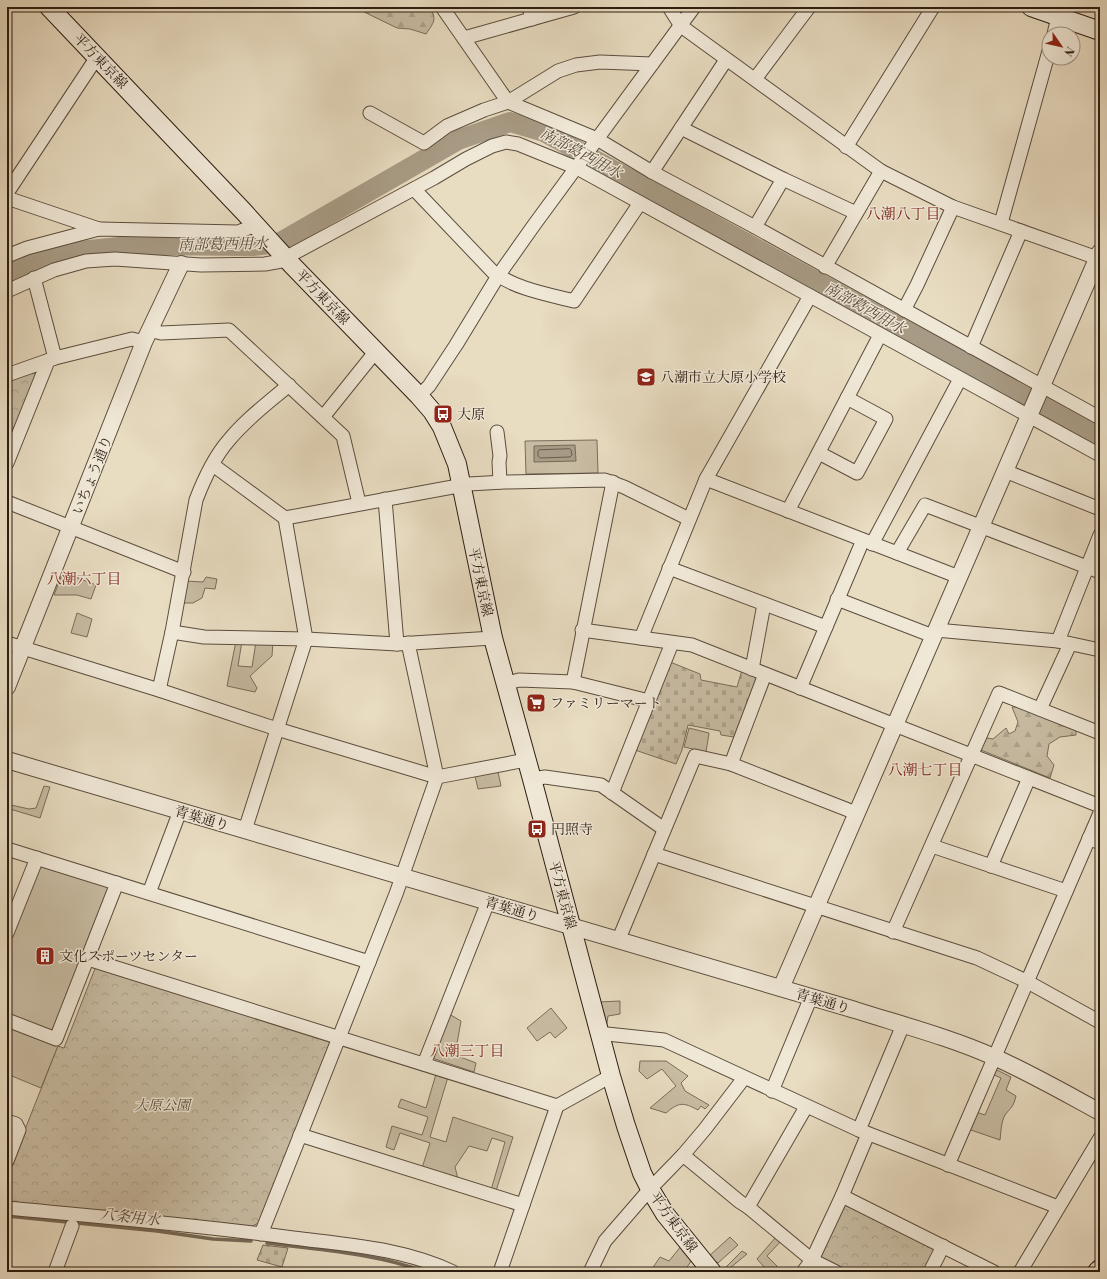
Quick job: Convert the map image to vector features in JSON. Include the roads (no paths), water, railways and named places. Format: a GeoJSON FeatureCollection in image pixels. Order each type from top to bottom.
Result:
{"type":"FeatureCollection","features":[{"type":"Feature","properties":{"kind":"main road","name":"平方東京線"},"geometry":{"type":"LineString","coordinates":[[49,7],[285,257],[419,396],[432,411],[442,427],[457,464],[504,684],[532,779],[611,1076],[626,1126],[642,1173],[650,1189],[665,1214],[712,1272]]}},
{"type":"Feature","properties":{"kind":"main road"},"geometry":{"type":"LineString","coordinates":[[1031,7],[1100,31]]}},
{"type":"Feature","properties":{"kind":"street"},"geometry":{"type":"LineString","coordinates":[[442,7],[508,102],[595,141],[755,227],[1100,418]]}},
{"type":"Feature","properties":{"kind":"street"},"geometry":{"type":"LineString","coordinates":[[464,38],[531,13],[574,7]]}},
{"type":"Feature","properties":{"kind":"street"},"geometry":{"type":"LineString","coordinates":[[670,7],[681,26],[881,171],[953,206],[1020,231],[1099,256],[781,988]]}},
{"type":"Feature","properties":{"kind":"street"},"geometry":{"type":"LineString","coordinates":[[419,396],[429,386],[498,276],[534,225],[694,7]]}},
{"type":"Feature","properties":{"kind":"street"},"geometry":{"type":"LineString","coordinates":[[755,79],[809,7]]}},
{"type":"Feature","properties":{"kind":"street"},"geometry":{"type":"LineString","coordinates":[[846,147],[933,7]]}},
{"type":"Feature","properties":{"kind":"street"},"geometry":{"type":"LineString","coordinates":[[1056,26],[1058,16]]}},
{"type":"Feature","properties":{"kind":"street"},"geometry":{"type":"LineString","coordinates":[[7,193],[97,57]]}},
{"type":"Feature","properties":{"kind":"street"},"geometry":{"type":"LineString","coordinates":[[652,172],[726,60]]}},
{"type":"Feature","properties":{"kind":"street"},"geometry":{"type":"LineString","coordinates":[[370,113],[424,143],[447,126],[484,110],[508,102],[558,71],[576,65],[600,62],[652,64]]}},
{"type":"Feature","properties":{"kind":"street"},"geometry":{"type":"LineString","coordinates":[[1001,223],[1045,66]]}},
{"type":"Feature","properties":{"kind":"street"},"geometry":{"type":"LineString","coordinates":[[681,128],[783,179],[856,213]]}},
{"type":"Feature","properties":{"kind":"street"},"geometry":{"type":"LineString","coordinates":[[7,291],[54,270],[86,262],[115,259],[181,264],[265,264],[285,257],[479,152],[506,142],[518,144],[578,166],[640,203],[1100,455]]}},
{"type":"Feature","properties":{"kind":"street"},"geometry":{"type":"LineString","coordinates":[[825,267],[881,171]]}},
{"type":"Feature","properties":{"kind":"street"},"geometry":{"type":"LineString","coordinates":[[755,227],[783,179]]}},
{"type":"Feature","properties":{"kind":"street"},"geometry":{"type":"LineString","coordinates":[[414,188],[477,256],[498,276],[526,288],[574,301],[640,203]]}},
{"type":"Feature","properties":{"kind":"street"},"geometry":{"type":"LineString","coordinates":[[7,198],[99,229]]}},
{"type":"Feature","properties":{"kind":"street"},"geometry":{"type":"LineString","coordinates":[[904,310],[953,206]]}},
{"type":"Feature","properties":{"kind":"street"},"geometry":{"type":"LineString","coordinates":[[7,256],[28,248],[99,229],[238,232],[260,230]]}},
{"type":"Feature","properties":{"kind":"street"},"geometry":{"type":"LineString","coordinates":[[971,347],[1020,231]]}},
{"type":"Feature","properties":{"kind":"street","name":"いちょう通り"},"geometry":{"type":"LineString","coordinates":[[7,687],[146,336],[181,264]]}},
{"type":"Feature","properties":{"kind":"street"},"geometry":{"type":"LineString","coordinates":[[7,463],[51,360],[34,278]]}},
{"type":"Feature","properties":{"kind":"street"},"geometry":{"type":"LineString","coordinates":[[640,638],[706,479],[810,296]]}},
{"type":"Feature","properties":{"kind":"street"},"geometry":{"type":"LineString","coordinates":[[7,375],[51,360],[160,333],[229,330],[343,436],[360,503]]}},
{"type":"Feature","properties":{"kind":"street"},"geometry":{"type":"LineString","coordinates":[[788,511],[880,335]]}},
{"type":"Feature","properties":{"kind":"street"},"geometry":{"type":"LineString","coordinates":[[323,417],[376,351]]}},
{"type":"Feature","properties":{"kind":"street"},"geometry":{"type":"LineString","coordinates":[[800,688],[837,599],[960,379]]}},
{"type":"Feature","properties":{"kind":"street"},"geometry":{"type":"LineString","coordinates":[[159,690],[184,572],[196,500],[202,484],[212,464],[229,440],[252,417],[289,385]]}},
{"type":"Feature","properties":{"kind":"street"},"geometry":{"type":"LineString","coordinates":[[819,453],[857,473],[886,419],[847,398]]}},
{"type":"Feature","properties":{"kind":"street"},"geometry":{"type":"LineString","coordinates":[[497,432],[500,456],[500,482]]}},
{"type":"Feature","properties":{"kind":"street"},"geometry":{"type":"LineString","coordinates":[[212,464],[285,518],[306,639],[245,830]]}},
{"type":"Feature","properties":{"kind":"street"},"geometry":{"type":"LineString","coordinates":[[1005,471],[1100,509]]}},
{"type":"Feature","properties":{"kind":"street"},"geometry":{"type":"LineString","coordinates":[[706,479],[959,577]]}},
{"type":"Feature","properties":{"kind":"street"},"geometry":{"type":"LineString","coordinates":[[285,518],[461,485],[500,482],[605,480],[613,482],[689,519]]}},
{"type":"Feature","properties":{"kind":"street"},"geometry":{"type":"LineString","coordinates":[[573,682],[582,630],[613,482]]}},
{"type":"Feature","properties":{"kind":"street"},"geometry":{"type":"LineString","coordinates":[[261,1234],[340,1038],[402,876],[436,777],[402,643],[385,499]]}},
{"type":"Feature","properties":{"kind":"street"},"geometry":{"type":"LineString","coordinates":[[7,502],[71,526],[184,572]]}},
{"type":"Feature","properties":{"kind":"street"},"geometry":{"type":"LineString","coordinates":[[897,553],[925,505],[1094,569]]}},
{"type":"Feature","properties":{"kind":"street"},"geometry":{"type":"LineString","coordinates":[[1040,709],[1064,642],[1094,569],[1100,535]]}},
{"type":"Feature","properties":{"kind":"street"},"geometry":{"type":"LineString","coordinates":[[669,568],[826,627]]}},
{"type":"Feature","properties":{"kind":"street"},"geometry":{"type":"LineString","coordinates":[[837,599],[935,633],[1064,642],[1100,650]]}},
{"type":"Feature","properties":{"kind":"street"},"geometry":{"type":"LineString","coordinates":[[752,669],[764,604]]}},
{"type":"Feature","properties":{"kind":"street"},"geometry":{"type":"LineString","coordinates":[[582,630],[692,645],[1100,806]]}},
{"type":"Feature","properties":{"kind":"street"},"geometry":{"type":"LineString","coordinates":[[172,632],[204,637],[402,643],[493,638]]}},
{"type":"Feature","properties":{"kind":"street"},"geometry":{"type":"LineString","coordinates":[[7,642],[277,729],[436,777],[526,760]]}},
{"type":"Feature","properties":{"kind":"street"},"geometry":{"type":"LineString","coordinates":[[612,793],[672,643]]}},
{"type":"Feature","properties":{"kind":"street"},"geometry":{"type":"LineString","coordinates":[[731,764],[765,674]]}},
{"type":"Feature","properties":{"kind":"street"},"geometry":{"type":"LineString","coordinates":[[504,684],[518,680],[573,682],[649,701]]}},
{"type":"Feature","properties":{"kind":"street"},"geometry":{"type":"LineString","coordinates":[[893,932],[999,693],[1100,733]]}},
{"type":"Feature","properties":{"kind":"street"},"geometry":{"type":"LineString","coordinates":[[618,941],[695,756],[731,764],[856,813]]}},
{"type":"Feature","properties":{"kind":"street","name":"青葉通り"},"geometry":{"type":"LineString","coordinates":[[7,760],[781,988],[938,1036],[994,1057],[1043,1081],[1100,1112]]}},
{"type":"Feature","properties":{"kind":"street"},"geometry":{"type":"LineString","coordinates":[[532,779],[545,776],[600,785],[664,829]]}},
{"type":"Feature","properties":{"kind":"street"},"geometry":{"type":"LineString","coordinates":[[990,866],[1029,778]]}},
{"type":"Feature","properties":{"kind":"street"},"geometry":{"type":"LineString","coordinates":[[149,893],[180,811]]}},
{"type":"Feature","properties":{"kind":"street"},"geometry":{"type":"LineString","coordinates":[[948,1165],[1066,891],[1095,841],[1100,813]]}},
{"type":"Feature","properties":{"kind":"street"},"geometry":{"type":"LineString","coordinates":[[932,846],[1066,891]]}},
{"type":"Feature","properties":{"kind":"street"},"geometry":{"type":"LineString","coordinates":[[7,849],[369,962]]}},
{"type":"Feature","properties":{"kind":"street"},"geometry":{"type":"LineString","coordinates":[[654,854],[977,958],[1098,1017]]}},
{"type":"Feature","properties":{"kind":"street"},"geometry":{"type":"LineString","coordinates":[[7,933],[37,858]]}},
{"type":"Feature","properties":{"kind":"street"},"geometry":{"type":"LineString","coordinates":[[7,1020],[56,1039],[117,884]]}},
{"type":"Feature","properties":{"kind":"street"},"geometry":{"type":"LineString","coordinates":[[424,1064],[488,902]]}},
{"type":"Feature","properties":{"kind":"street"},"geometry":{"type":"LineString","coordinates":[[88,958],[557,1106]]}},
{"type":"Feature","properties":{"kind":"street"},"geometry":{"type":"LineString","coordinates":[[772,1091],[811,997]]}},
{"type":"Feature","properties":{"kind":"street"},"geometry":{"type":"LineString","coordinates":[[803,1272],[812,1260],[842,1196],[903,1025]]}},
{"type":"Feature","properties":{"kind":"street"},"geometry":{"type":"LineString","coordinates":[[601,1035],[607,1034],[664,1040],[806,1107],[864,1132],[1058,1207]]}},
{"type":"Feature","properties":{"kind":"street"},"geometry":{"type":"LineString","coordinates":[[500,1272],[557,1106],[611,1076]]}},
{"type":"Feature","properties":{"kind":"street"},"geometry":{"type":"LineString","coordinates":[[590,1272],[605,1241],[650,1189],[683,1155],[744,1078]]}},
{"type":"Feature","properties":{"kind":"street"},"geometry":{"type":"LineString","coordinates":[[748,1207],[806,1107]]}},
{"type":"Feature","properties":{"kind":"street"},"geometry":{"type":"LineString","coordinates":[[7,1121],[16,1124],[19,1130],[7,1161]]}},
{"type":"Feature","properties":{"kind":"street"},"geometry":{"type":"LineString","coordinates":[[300,1135],[524,1205]]}},
{"type":"Feature","properties":{"kind":"street"},"geometry":{"type":"LineString","coordinates":[[1020,1272],[1100,1138]]}},
{"type":"Feature","properties":{"kind":"street"},"geometry":{"type":"LineString","coordinates":[[683,1155],[812,1260],[836,1272]]}},
{"type":"Feature","properties":{"kind":"street"},"geometry":{"type":"LineString","coordinates":[[842,1196],[994,1272]]}},
{"type":"Feature","properties":{"kind":"street"},"geometry":{"type":"LineString","coordinates":[[7,1208],[261,1234],[394,1252],[428,1262],[453,1272]]}},
{"type":"Feature","properties":{"kind":"street"},"geometry":{"type":"LineString","coordinates":[[55,1272],[72,1226]]}},
{"type":"Feature","properties":{"kind":"street"},"geometry":{"type":"LineString","coordinates":[[930,1272],[943,1246]]}},
{"type":"Feature","properties":{"kind":"water"},"geometry":{"type":"Polygon","coordinates":[[[575,445],[576,461],[534,462],[534,446],[575,445]]]}},
{"type":"Feature","properties":{"kind":"waterway","name":"南部葛西用水"},"geometry":{"type":"LineString","coordinates":[[7,272],[44,257],[89,250],[139,245],[253,246],[279,243],[458,140],[510,122],[544,132],[1100,437]]}},
{"type":"Feature","properties":{"kind":"waterway","name":"八条用水"},"geometry":{"type":"LineString","coordinates":[[7,1216],[157,1231],[213,1239],[251,1241]]}},
{"type":"Feature","properties":{"kind":"waterway","name":"八条用水"},"geometry":{"type":"LineString","coordinates":[[267,1243],[367,1256],[387,1260],[425,1272]]}},
{"type":"Feature","properties":{"kind":"place","name":"八潮市立大原小学校"},"geometry":{"type":"Point","coordinates":[646,377]}},
{"type":"Feature","properties":{"kind":"place","name":"大原"},"geometry":{"type":"Point","coordinates":[443,414]}},
{"type":"Feature","properties":{"kind":"place","name":"ファミリーマート"},"geometry":{"type":"Point","coordinates":[536,703]}},
{"type":"Feature","properties":{"kind":"place","name":"円照寺"},"geometry":{"type":"Point","coordinates":[537,829]}},
{"type":"Feature","properties":{"kind":"place","name":"文化スポーツセンター"},"geometry":{"type":"Point","coordinates":[45,956]}},
{"type":"Feature","properties":{"kind":"district","name":"八潮八丁目"},"geometry":{"type":"Point","coordinates":[903,214]}},
{"type":"Feature","properties":{"kind":"district","name":"八潮六丁目"},"geometry":{"type":"Point","coordinates":[84,579]}},
{"type":"Feature","properties":{"kind":"district","name":"八潮七丁目"},"geometry":{"type":"Point","coordinates":[925,770]}},
{"type":"Feature","properties":{"kind":"district","name":"八潮三丁目"},"geometry":{"type":"Point","coordinates":[467,1051]}},
{"type":"Feature","properties":{"kind":"park label","name":"大原公園"},"geometry":{"type":"Point","coordinates":[162,1105]}}]}
